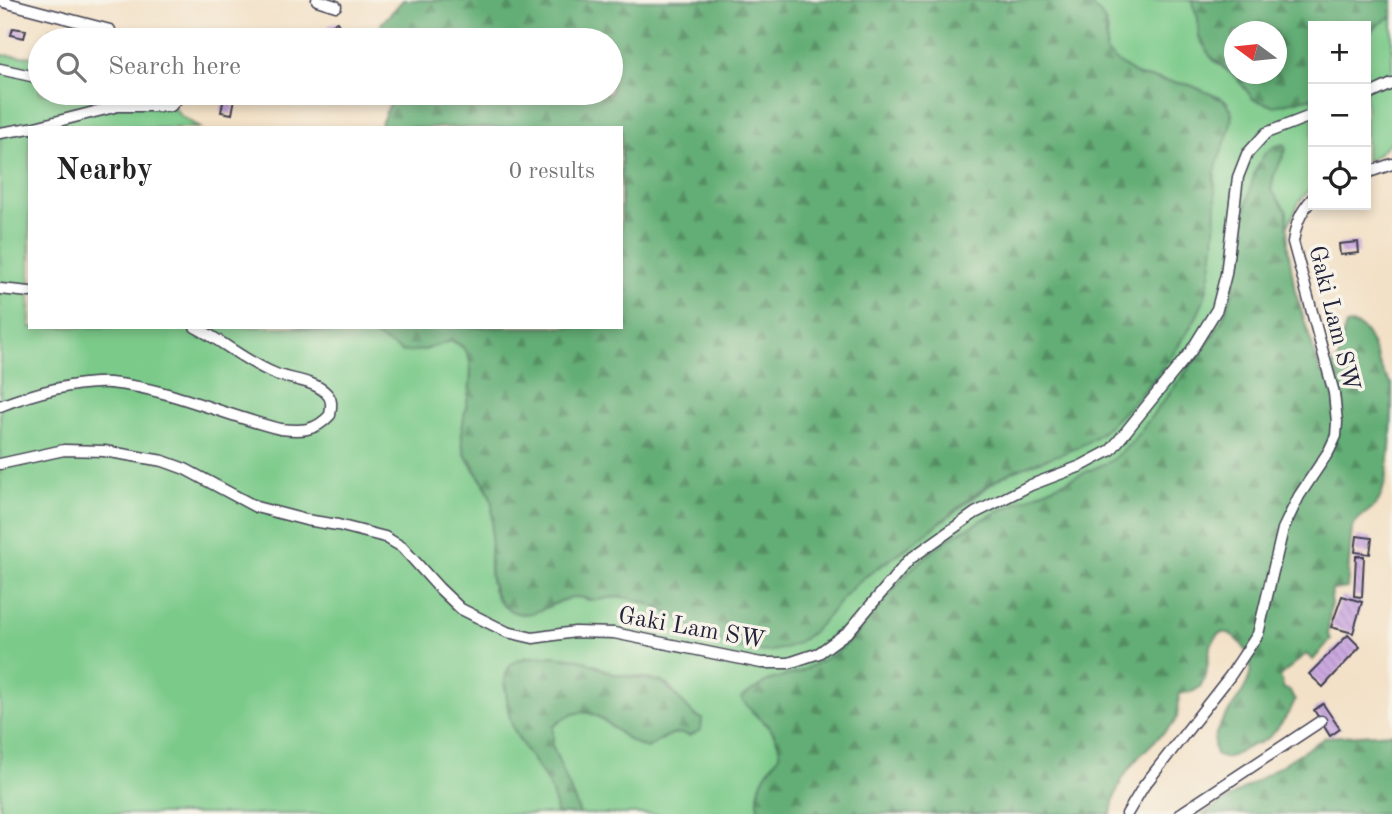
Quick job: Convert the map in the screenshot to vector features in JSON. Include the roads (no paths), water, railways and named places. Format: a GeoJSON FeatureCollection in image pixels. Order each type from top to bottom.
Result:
{"type":"FeatureCollection","features":[{"type":"Feature","properties":{"kind":"street"},"geometry":{"type":"LineString","coordinates":[[317,0],[336,6]]}},
{"type":"Feature","properties":{"kind":"street"},"geometry":{"type":"LineString","coordinates":[[0,1],[102,28]]}},
{"type":"Feature","properties":{"kind":"street"},"geometry":{"type":"LineString","coordinates":[[0,69],[28,75]]}},
{"type":"Feature","properties":{"kind":"street"},"geometry":{"type":"LineString","coordinates":[[1371,94],[1392,84]]}},
{"type":"Feature","properties":{"kind":"street"},"geometry":{"type":"LineString","coordinates":[[38,126],[118,106],[172,105]]}},
{"type":"Feature","properties":{"kind":"street","name":"Gaki Lam SW"},"geometry":{"type":"LineString","coordinates":[[0,464],[64,450],[104,451],[163,461],[185,469],[256,507],[385,537],[402,548],[461,609],[507,632],[533,638],[575,632],[614,633],[761,663],[789,663],[819,653],[849,631],[910,559],[975,513],[1111,450],[1191,351],[1217,309],[1226,274],[1238,177],[1247,154],[1266,133],[1308,117]]}},
{"type":"Feature","properties":{"kind":"street"},"geometry":{"type":"LineString","coordinates":[[0,133],[28,128]]}},
{"type":"Feature","properties":{"kind":"street"},"geometry":{"type":"LineString","coordinates":[[1371,171],[1392,164]]}},
{"type":"Feature","properties":{"kind":"street","name":"Gaki Lam SW"},"geometry":{"type":"LineString","coordinates":[[1127,814],[1143,787],[1230,676],[1258,634],[1283,529],[1299,496],[1329,452],[1336,436],[1334,393],[1293,242],[1296,223],[1308,204]]}},
{"type":"Feature","properties":{"kind":"street"},"geometry":{"type":"LineString","coordinates":[[0,289],[28,292]]}},
{"type":"Feature","properties":{"kind":"street"},"geometry":{"type":"LineString","coordinates":[[0,406],[76,385],[108,383],[140,387],[280,429],[299,431],[315,428],[330,415],[331,401],[327,394],[317,387],[276,374],[237,354],[198,329]]}},
{"type":"Feature","properties":{"kind":"street"},"geometry":{"type":"LineString","coordinates":[[1180,814],[1321,721]]}}]}
